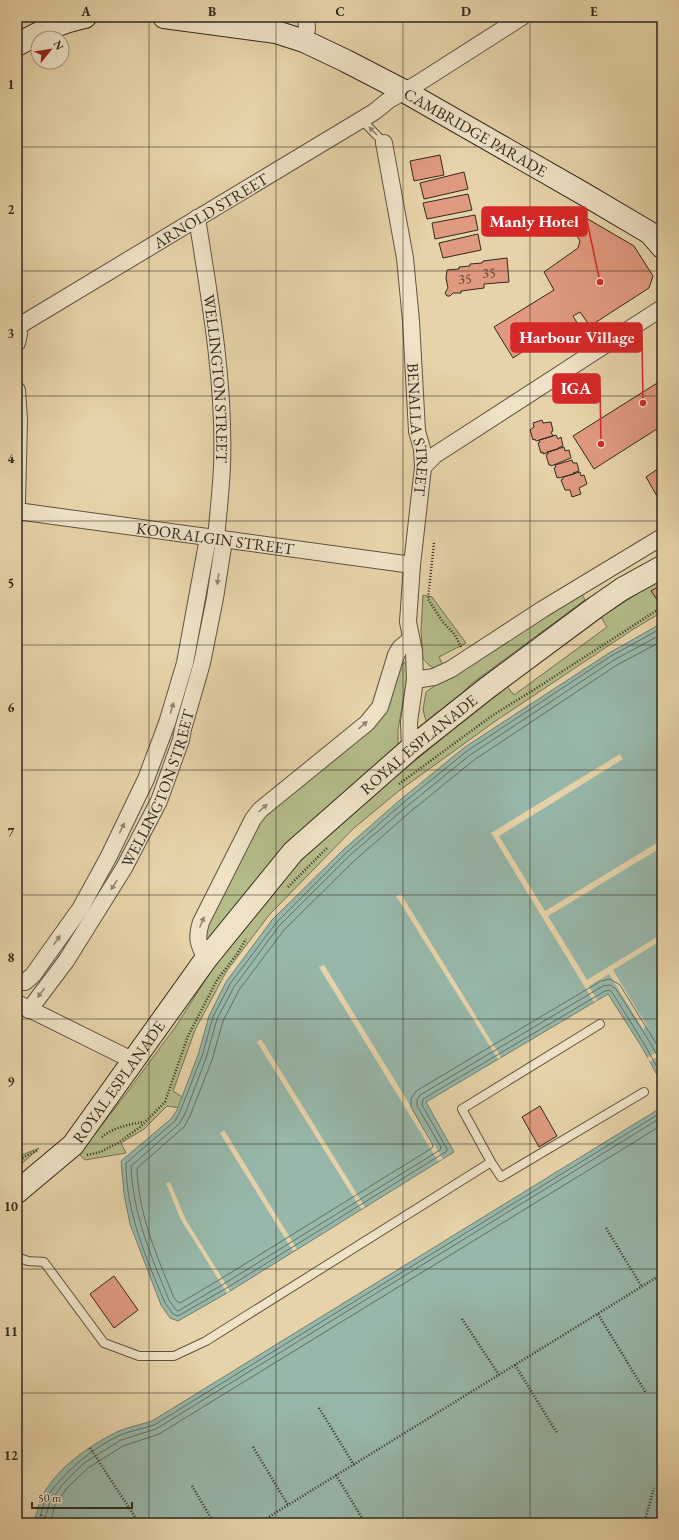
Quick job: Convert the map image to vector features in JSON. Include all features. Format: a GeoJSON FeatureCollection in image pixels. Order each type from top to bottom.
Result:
{"type":"FeatureCollection","features":[{"type":"Feature","properties":{"kind":"street"},"geometry":{"type":"LineString","coordinates":[[17,45],[46,28],[85,17]]}},
{"type":"Feature","properties":{"kind":"street","name":"CAMBRIDGE PARADE"},"geometry":{"type":"LineString","coordinates":[[164,17],[276,32],[304,41],[346,61],[404,92],[650,233],[662,247]]}},
{"type":"Feature","properties":{"kind":"street"},"geometry":{"type":"LineString","coordinates":[[304,41],[307,29],[306,17]]}},
{"type":"Feature","properties":{"kind":"street","name":"ARNOLD STREET"},"geometry":{"type":"LineString","coordinates":[[17,328],[197,218],[362,120],[522,17]]}},
{"type":"Feature","properties":{"kind":"street","name":"BENALLA STREET"},"geometry":{"type":"LineString","coordinates":[[384,142],[405,258],[411,321],[417,431],[422,449],[423,467],[412,565],[408,622],[414,650],[415,680],[409,722],[410,749]]}},
{"type":"Feature","properties":{"kind":"street","name":"WELLINGTON STREET"},"geometry":{"type":"LineString","coordinates":[[23,1007],[66,960],[122,872],[159,801],[181,740],[202,663],[215,598],[216,539],[222,466],[221,413],[216,339],[197,218]]}},
{"type":"Feature","properties":{"kind":"street"},"geometry":{"type":"LineString","coordinates":[[423,467],[435,454],[662,308]]}},
{"type":"Feature","properties":{"kind":"street"},"geometry":{"type":"LineString","coordinates":[[17,328],[19,334],[17,343]]}},
{"type":"Feature","properties":{"kind":"street"},"geometry":{"type":"LineString","coordinates":[[17,390],[19,420],[17,502]]}},
{"type":"Feature","properties":{"kind":"street","name":"KOORALGIN STREET"},"geometry":{"type":"LineString","coordinates":[[17,511],[412,565]]}},
{"type":"Feature","properties":{"kind":"street"},"geometry":{"type":"LineString","coordinates":[[415,680],[434,677],[451,669],[543,609],[662,537]]}},
{"type":"Feature","properties":{"kind":"street","name":"WELLINGTON STREET"},"geometry":{"type":"LineString","coordinates":[[21,982],[33,975],[80,908],[109,856],[146,779],[167,722],[185,663],[216,539]]}},
{"type":"Feature","properties":{"kind":"street","name":"ROYAL ESPLANADE"},"geometry":{"type":"LineString","coordinates":[[17,1192],[73,1145],[206,958],[293,852],[410,749],[518,664],[584,615],[622,590],[662,567]]}},
{"type":"Feature","properties":{"kind":"street"},"geometry":{"type":"LineString","coordinates":[[206,958],[200,947],[198,934],[199,928],[253,819],[260,810],[367,723],[380,707],[396,655],[400,648],[412,639]]}},
{"type":"Feature","properties":{"kind":"street"},"geometry":{"type":"LineString","coordinates":[[23,1007],[132,1060]]}},
{"type":"Feature","properties":{"kind":"lane","name":"BENALLA STREET"},"geometry":{"type":"LineString","coordinates":[[362,120],[384,142]]}},
{"type":"Feature","properties":{"kind":"lane"},"geometry":{"type":"LineString","coordinates":[[600,1024],[462,1109],[491,1162],[501,1177],[644,1092]]}},
{"type":"Feature","properties":{"kind":"lane"},"geometry":{"type":"LineString","coordinates":[[17,1257],[44,1262],[104,1342],[139,1356],[174,1356],[206,1341],[491,1162]]}},
{"type":"Feature","properties":{"kind":"path"},"geometry":{"type":"LineString","coordinates":[[434,543],[428,599],[442,621],[455,635],[467,658]]}},
{"type":"Feature","properties":{"kind":"path"},"geometry":{"type":"LineString","coordinates":[[396,786],[493,715],[662,608]]}},
{"type":"Feature","properties":{"kind":"path"},"geometry":{"type":"LineString","coordinates":[[285,891],[329,845]]}},
{"type":"Feature","properties":{"kind":"path"},"geometry":{"type":"LineString","coordinates":[[89,1150],[87,1155],[100,1152],[118,1143],[140,1127],[165,1102],[192,1029],[217,980],[250,934]]}},
{"type":"Feature","properties":{"kind":"path"},"geometry":{"type":"LineString","coordinates":[[101,1137],[124,1127],[144,1122]]}},
{"type":"Feature","properties":{"kind":"path"},"geometry":{"type":"LineString","coordinates":[[17,1160],[40,1149]]}},
{"type":"Feature","properties":{"kind":"path"},"geometry":{"type":"LineString","coordinates":[[658,1198],[662,1204]]}},
{"type":"Feature","properties":{"kind":"path"},"geometry":{"type":"LineString","coordinates":[[606,1228],[642,1287]]}},
{"type":"Feature","properties":{"kind":"path"},"geometry":{"type":"LineString","coordinates":[[259,1523],[662,1274]]}},
{"type":"Feature","properties":{"kind":"path"},"geometry":{"type":"LineString","coordinates":[[598,1314],[646,1393]]}},
{"type":"Feature","properties":{"kind":"path"},"geometry":{"type":"LineString","coordinates":[[462,1319],[499,1375]]}},
{"type":"Feature","properties":{"kind":"path"},"geometry":{"type":"LineString","coordinates":[[515,1365],[556,1433]]}},
{"type":"Feature","properties":{"kind":"path"},"geometry":{"type":"LineString","coordinates":[[319,1408],[354,1465]]}},
{"type":"Feature","properties":{"kind":"path"},"geometry":{"type":"LineString","coordinates":[[253,1447],[288,1505]]}},
{"type":"Feature","properties":{"kind":"path"},"geometry":{"type":"LineString","coordinates":[[90,1448],[139,1523]]}},
{"type":"Feature","properties":{"kind":"path"},"geometry":{"type":"LineString","coordinates":[[336,1476],[365,1523]]}},
{"type":"Feature","properties":{"kind":"path"},"geometry":{"type":"LineString","coordinates":[[192,1486],[214,1523]]}},
{"type":"Feature","properties":{"kind":"path"},"geometry":{"type":"LineString","coordinates":[[644,1523],[654,1488]]}},
{"type":"Feature","properties":{"kind":"path"},"geometry":{"type":"LineString","coordinates":[[41,1515],[50,1523]]}},
{"type":"Feature","properties":{"kind":"green space"},"geometry":{"type":"Polygon","coordinates":[[[662,578],[662,612],[632,630],[497,720],[400,790],[354,828],[269,915],[226,972],[195,1030],[173,1091],[184,1098],[180,1108],[167,1106],[144,1129],[121,1143],[126,1153],[85,1160],[79,1154],[126,1094],[176,1026],[220,957],[282,879],[327,834],[506,685],[514,695],[607,627],[601,617],[662,578]]]}},
{"type":"Feature","properties":{"kind":"green space"},"geometry":{"type":"Polygon","coordinates":[[[581,592],[585,600],[471,684],[455,702],[427,724],[423,710],[426,692],[490,647],[581,592]]]}},
{"type":"Feature","properties":{"kind":"green space"},"geometry":{"type":"Polygon","coordinates":[[[423,595],[432,597],[466,643],[439,657],[443,665],[434,668],[423,659],[421,631],[423,595]]]}},
{"type":"Feature","properties":{"kind":"green space"},"geometry":{"type":"Polygon","coordinates":[[[405,662],[408,662],[409,666],[398,730],[398,750],[206,942],[203,933],[261,819],[379,718],[400,667],[405,662]]]}},
{"type":"Feature","properties":{"kind":"green space"},"geometry":{"type":"Polygon","coordinates":[[[39,1148],[17,1168],[17,1157],[39,1148]]]}},
{"type":"Feature","properties":{"kind":"water"},"geometry":{"type":"Polygon","coordinates":[[[662,623],[662,1084],[643,1049],[608,994],[426,1102],[454,1152],[227,1293],[178,1321],[170,1318],[161,1305],[130,1224],[124,1194],[121,1161],[171,1119],[177,1110],[198,1055],[209,1016],[226,982],[272,920],[343,850],[400,800],[465,747],[609,653],[662,623]]]}},
{"type":"Feature","properties":{"kind":"water"},"geometry":{"type":"Polygon","coordinates":[[[662,1107],[662,1523],[31,1523],[36,1516],[41,1498],[47,1487],[64,1468],[84,1451],[121,1430],[152,1421],[662,1107]]]}},
{"type":"Feature","properties":{"kind":"pier"},"geometry":{"type":"Polygon","coordinates":[[[620,754],[623,759],[499,836],[545,911],[662,840],[662,847],[548,916],[587,980],[662,934],[662,940],[613,970],[647,1026],[643,1029],[609,974],[589,986],[597,1000],[594,1002],[491,833],[620,754]]]}},
{"type":"Feature","properties":{"kind":"pier"},"geometry":{"type":"Polygon","coordinates":[[[401,894],[501,1057],[498,1059],[396,896],[401,894]]]}},
{"type":"Feature","properties":{"kind":"pier"},"geometry":{"type":"Polygon","coordinates":[[[324,965],[443,1159],[438,1161],[319,967],[324,965]]]}},
{"type":"Feature","properties":{"kind":"pier"},"geometry":{"type":"Polygon","coordinates":[[[261,1039],[365,1207],[361,1209],[257,1042],[261,1039]]]}},
{"type":"Feature","properties":{"kind":"pier"},"geometry":{"type":"Polygon","coordinates":[[[662,1049],[662,1062],[658,1056],[650,1062],[647,1058],[662,1049]]]}},
{"type":"Feature","properties":{"kind":"pier"},"geometry":{"type":"Polygon","coordinates":[[[224,1130],[297,1249],[293,1251],[220,1133],[224,1130]]]}},
{"type":"Feature","properties":{"kind":"pier"},"geometry":{"type":"Polygon","coordinates":[[[170,1182],[186,1220],[230,1291],[227,1293],[180,1218],[166,1183],[170,1182]]]}},
{"type":"Feature","properties":{"kind":"building"},"geometry":{"type":"Polygon","coordinates":[[[440,155],[444,175],[414,181],[410,161],[440,155]]]}},
{"type":"Feature","properties":{"kind":"building"},"geometry":{"type":"Polygon","coordinates":[[[464,172],[468,189],[424,199],[420,183],[464,172]]]}},
{"type":"Feature","properties":{"kind":"building"},"geometry":{"type":"Polygon","coordinates":[[[468,194],[472,210],[427,219],[423,203],[468,194]]]}},
{"type":"Feature","properties":{"kind":"building"},"geometry":{"type":"Polygon","coordinates":[[[475,215],[478,230],[435,239],[432,223],[475,215]]]}},
{"type":"Feature","properties":{"kind":"building"},"geometry":{"type":"Polygon","coordinates":[[[581,215],[634,246],[653,276],[649,288],[590,326],[580,312],[573,316],[582,331],[561,345],[553,332],[513,358],[494,327],[554,290],[544,272],[578,248],[580,241],[573,229],[581,215]]]}},
{"type":"Feature","properties":{"kind":"building"},"geometry":{"type":"Polygon","coordinates":[[[478,234],[481,250],[443,258],[439,243],[478,234]]]}},
{"type":"Feature","properties":{"kind":"building"},"geometry":{"type":"Polygon","coordinates":[[[507,258],[509,282],[484,284],[484,288],[461,291],[461,293],[453,293],[450,296],[447,296],[445,293],[448,288],[446,278],[447,270],[459,269],[459,267],[482,263],[483,261],[507,258]]]}},
{"type":"Feature","properties":{"kind":"building"},"geometry":{"type":"Polygon","coordinates":[[[662,380],[662,431],[660,427],[594,469],[573,436],[662,380]]]}},
{"type":"Feature","properties":{"kind":"building"},"geometry":{"type":"Polygon","coordinates":[[[542,420],[543,423],[551,422],[553,431],[551,432],[553,436],[536,441],[535,439],[533,440],[530,430],[534,427],[533,423],[542,420]]]}},
{"type":"Feature","properties":{"kind":"building"},"geometry":{"type":"Polygon","coordinates":[[[556,435],[558,439],[561,437],[563,446],[543,454],[543,452],[541,453],[538,443],[540,442],[539,440],[556,435]]]}},
{"type":"Feature","properties":{"kind":"building"},"geometry":{"type":"Polygon","coordinates":[[[564,447],[565,451],[569,450],[571,458],[551,466],[549,465],[546,455],[548,454],[547,452],[564,447]]]}},
{"type":"Feature","properties":{"kind":"building"},"geometry":{"type":"Polygon","coordinates":[[[572,460],[573,463],[577,463],[579,471],[573,473],[574,474],[557,478],[554,468],[556,467],[555,465],[572,460]]]}},
{"type":"Feature","properties":{"kind":"building"},"geometry":{"type":"Polygon","coordinates":[[[659,468],[662,473],[662,505],[646,477],[659,468]]]}},
{"type":"Feature","properties":{"kind":"building"},"geometry":{"type":"Polygon","coordinates":[[[580,472],[581,476],[584,475],[587,484],[579,488],[581,494],[572,497],[570,490],[565,490],[561,480],[563,477],[580,472]]]}},
{"type":"Feature","properties":{"kind":"building"},"geometry":{"type":"Polygon","coordinates":[[[661,585],[662,599],[658,601],[651,591],[661,585]]]}},
{"type":"Feature","properties":{"kind":"building"},"geometry":{"type":"Polygon","coordinates":[[[540,1106],[557,1136],[539,1147],[522,1117],[540,1106]]]}},
{"type":"Feature","properties":{"kind":"building"},"geometry":{"type":"Polygon","coordinates":[[[114,1276],[138,1310],[114,1328],[90,1294],[114,1276]]]}},
{"type":"Feature","properties":{"kind":"place","name":"Manly Hotel"},"geometry":{"type":"Point","coordinates":[600,282]}},
{"type":"Feature","properties":{"kind":"place","name":"Harbour Village"},"geometry":{"type":"Point","coordinates":[643,403]}},
{"type":"Feature","properties":{"kind":"place","name":"IGA"},"geometry":{"type":"Point","coordinates":[601,444]}}]}
